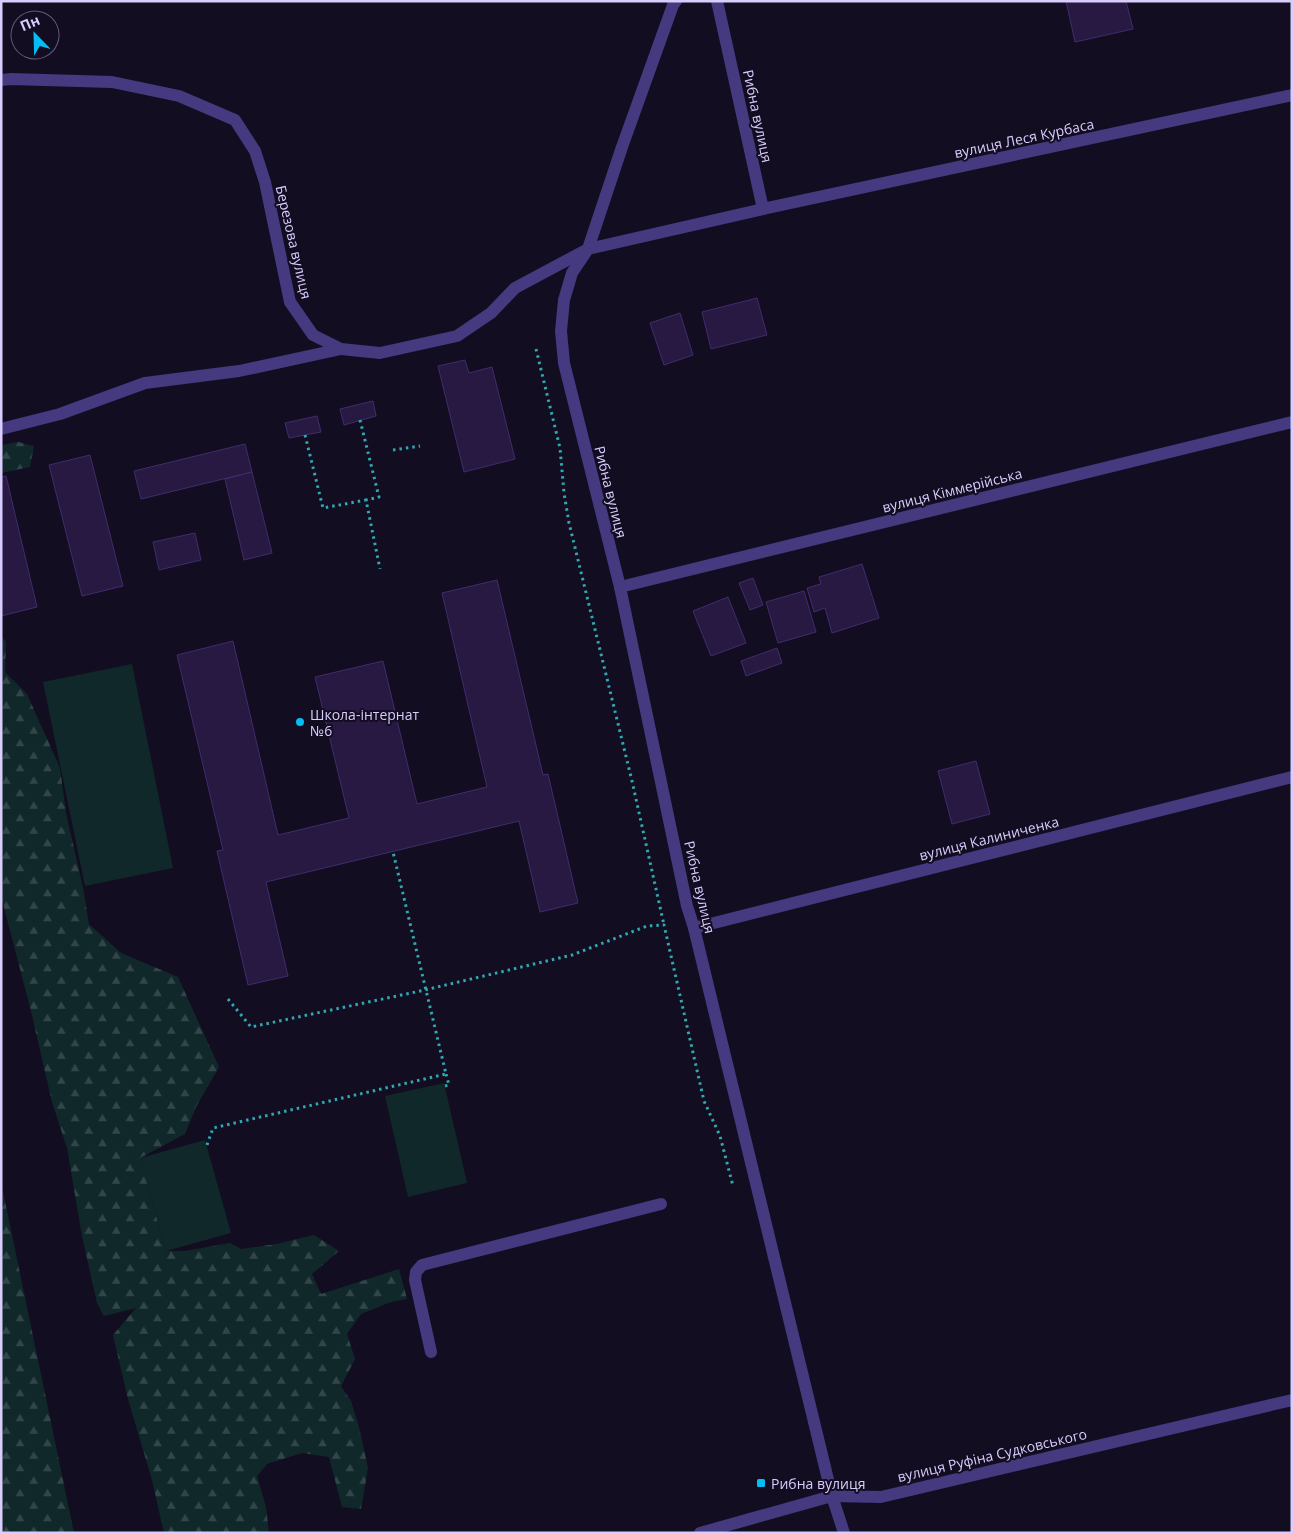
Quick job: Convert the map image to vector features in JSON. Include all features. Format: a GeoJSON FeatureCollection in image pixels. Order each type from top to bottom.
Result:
{"type":"FeatureCollection","features":[{"type":"Feature","properties":{"kind":"street","name":"Рибна вулиця"},"geometry":{"type":"LineString","coordinates":[[676,1],[673,4],[622,147],[588,249],[572,273],[564,300],[561,332],[564,363],[620,587],[687,906],[694,928],[832,1496],[844,1533]]}},
{"type":"Feature","properties":{"kind":"street","name":"Рибна вулиця"},"geometry":{"type":"LineString","coordinates":[[717,1],[763,209]]}},
{"type":"Feature","properties":{"kind":"street","name":"Березова вулиця"},"geometry":{"type":"LineString","coordinates":[[1,80],[112,82],[179,96],[236,120],[255,151],[265,182],[290,302],[313,335],[340,349],[380,353],[457,336],[491,313],[515,288],[588,249]]}},
{"type":"Feature","properties":{"kind":"street","name":"вулиця Леся Курбаса"},"geometry":{"type":"LineString","coordinates":[[763,209],[1292,95]]}},
{"type":"Feature","properties":{"kind":"street"},"geometry":{"type":"LineString","coordinates":[[588,249],[763,209]]}},
{"type":"Feature","properties":{"kind":"street"},"geometry":{"type":"LineString","coordinates":[[1,429],[60,414],[144,383],[239,371],[340,349]]}},
{"type":"Feature","properties":{"kind":"street","name":"вулиця Кіммерійська"},"geometry":{"type":"LineString","coordinates":[[620,587],[1292,422]]}},
{"type":"Feature","properties":{"kind":"street","name":"вулиця Калиниченка"},"geometry":{"type":"LineString","coordinates":[[694,928],[1292,777]]}},
{"type":"Feature","properties":{"kind":"street"},"geometry":{"type":"LineString","coordinates":[[431,1352],[415,1280],[416,1272],[422,1266],[661,1204]]}},
{"type":"Feature","properties":{"kind":"street","name":"вулиця Руфіна Судковського"},"geometry":{"type":"LineString","coordinates":[[700,1533],[832,1496],[881,1497],[1292,1400]]}},
{"type":"Feature","properties":{"kind":"path"},"geometry":{"type":"LineString","coordinates":[[536,349],[560,448],[569,523],[632,781],[704,1102],[720,1136],[735,1193]]}},
{"type":"Feature","properties":{"kind":"path"},"geometry":{"type":"LineString","coordinates":[[305,435],[323,508],[379,497],[360,420]]}},
{"type":"Feature","properties":{"kind":"path"},"geometry":{"type":"LineString","coordinates":[[394,450],[420,446]]}},
{"type":"Feature","properties":{"kind":"path"},"geometry":{"type":"LineString","coordinates":[[366,500],[380,569]]}},
{"type":"Feature","properties":{"kind":"path"},"geometry":{"type":"LineString","coordinates":[[393,852],[449,1085],[445,1086]]}},
{"type":"Feature","properties":{"kind":"path"},"geometry":{"type":"LineString","coordinates":[[228,999],[251,1027],[426,990],[572,955],[647,926],[664,925]]}},
{"type":"Feature","properties":{"kind":"path"},"geometry":{"type":"LineString","coordinates":[[207,1145],[213,1128],[446,1074]]}},
{"type":"Feature","properties":{"kind":"green space"},"geometry":{"type":"Polygon","coordinates":[[[18,442],[34,446],[30,467],[1,473],[1,445],[18,442]]]}},
{"type":"Feature","properties":{"kind":"green space"},"geometry":{"type":"Polygon","coordinates":[[[1,636],[6,642],[5,672],[27,694],[60,768],[66,813],[89,924],[121,953],[178,977],[219,1067],[196,1107],[185,1134],[140,1158],[166,1251],[185,1251],[230,1243],[241,1249],[276,1244],[314,1235],[339,1251],[312,1274],[321,1294],[399,1269],[407,1299],[391,1302],[361,1314],[347,1334],[355,1359],[341,1386],[351,1401],[368,1468],[361,1509],[342,1507],[329,1457],[302,1453],[267,1464],[257,1476],[266,1507],[269,1533],[164,1533],[152,1480],[128,1399],[113,1335],[136,1308],[104,1316],[97,1303],[82,1236],[67,1148],[52,1102],[1,896],[1,636]]]}},
{"type":"Feature","properties":{"kind":"green space"},"geometry":{"type":"Polygon","coordinates":[[[132,664],[173,868],[85,886],[43,682],[132,664]]]}},
{"type":"Feature","properties":{"kind":"green space"},"geometry":{"type":"Polygon","coordinates":[[[444,1083],[467,1183],[408,1197],[385,1096],[444,1083]]]}},
{"type":"Feature","properties":{"kind":"green space"},"geometry":{"type":"Polygon","coordinates":[[[205,1140],[231,1233],[166,1251],[140,1158],[205,1140]]]}},
{"type":"Feature","properties":{"kind":"green space"},"geometry":{"type":"Polygon","coordinates":[[[1,1182],[74,1533],[1,1533],[1,1182]]]}},
{"type":"Feature","properties":{"kind":"building"},"geometry":{"type":"Polygon","coordinates":[[[1066,1],[1126,1],[1133,29],[1075,42],[1066,1]]]}},
{"type":"Feature","properties":{"kind":"building"},"geometry":{"type":"Polygon","coordinates":[[[757,298],[767,335],[711,349],[702,312],[757,298]]]}},
{"type":"Feature","properties":{"kind":"building"},"geometry":{"type":"Polygon","coordinates":[[[680,313],[693,355],[664,365],[650,323],[680,313]]]}},
{"type":"Feature","properties":{"kind":"building"},"geometry":{"type":"Polygon","coordinates":[[[465,360],[469,373],[492,367],[515,459],[464,472],[438,366],[465,360]]]}},
{"type":"Feature","properties":{"kind":"building"},"geometry":{"type":"Polygon","coordinates":[[[373,401],[376,416],[344,425],[340,409],[373,401]]]}},
{"type":"Feature","properties":{"kind":"building"},"geometry":{"type":"Polygon","coordinates":[[[317,416],[321,432],[289,438],[285,423],[317,416]]]}},
{"type":"Feature","properties":{"kind":"building"},"geometry":{"type":"Polygon","coordinates":[[[245,444],[252,472],[141,499],[134,471],[245,444]]]}},
{"type":"Feature","properties":{"kind":"building"},"geometry":{"type":"Polygon","coordinates":[[[90,455],[123,586],[82,596],[49,465],[90,455]]]}},
{"type":"Feature","properties":{"kind":"building"},"geometry":{"type":"Polygon","coordinates":[[[252,472],[272,553],[244,560],[225,479],[252,472]]]}},
{"type":"Feature","properties":{"kind":"building"},"geometry":{"type":"Polygon","coordinates":[[[6,476],[37,607],[1,616],[1,477],[6,476]]]}},
{"type":"Feature","properties":{"kind":"building"},"geometry":{"type":"Polygon","coordinates":[[[195,533],[201,560],[159,570],[153,542],[195,533]]]}},
{"type":"Feature","properties":{"kind":"building"},"geometry":{"type":"Polygon","coordinates":[[[862,564],[879,618],[832,633],[825,608],[814,612],[807,588],[821,584],[819,577],[862,564]]]}},
{"type":"Feature","properties":{"kind":"building"},"geometry":{"type":"Polygon","coordinates":[[[753,578],[763,605],[750,610],[739,583],[753,578]]]}},
{"type":"Feature","properties":{"kind":"building"},"geometry":{"type":"Polygon","coordinates":[[[497,580],[543,775],[548,774],[578,903],[540,912],[519,821],[266,882],[288,976],[248,985],[217,851],[223,850],[177,655],[233,641],[278,835],[349,818],[315,677],[383,661],[417,804],[487,787],[442,593],[497,580]]]}},
{"type":"Feature","properties":{"kind":"building"},"geometry":{"type":"Polygon","coordinates":[[[804,591],[816,632],[778,643],[766,602],[804,591]]]}},
{"type":"Feature","properties":{"kind":"building"},"geometry":{"type":"Polygon","coordinates":[[[728,597],[746,643],[711,656],[693,611],[728,597]]]}},
{"type":"Feature","properties":{"kind":"building"},"geometry":{"type":"Polygon","coordinates":[[[777,648],[782,663],[746,676],[741,661],[777,648]]]}},
{"type":"Feature","properties":{"kind":"building"},"geometry":{"type":"Polygon","coordinates":[[[976,761],[990,814],[952,824],[938,771],[976,761]]]}},
{"type":"Feature","properties":{"kind":"place","name":"Школа-інтернат №6"},"geometry":{"type":"Point","coordinates":[300,722]}},
{"type":"Feature","properties":{"kind":"place","name":"Рибна вулиця"},"geometry":{"type":"Point","coordinates":[761,1483]}}]}
